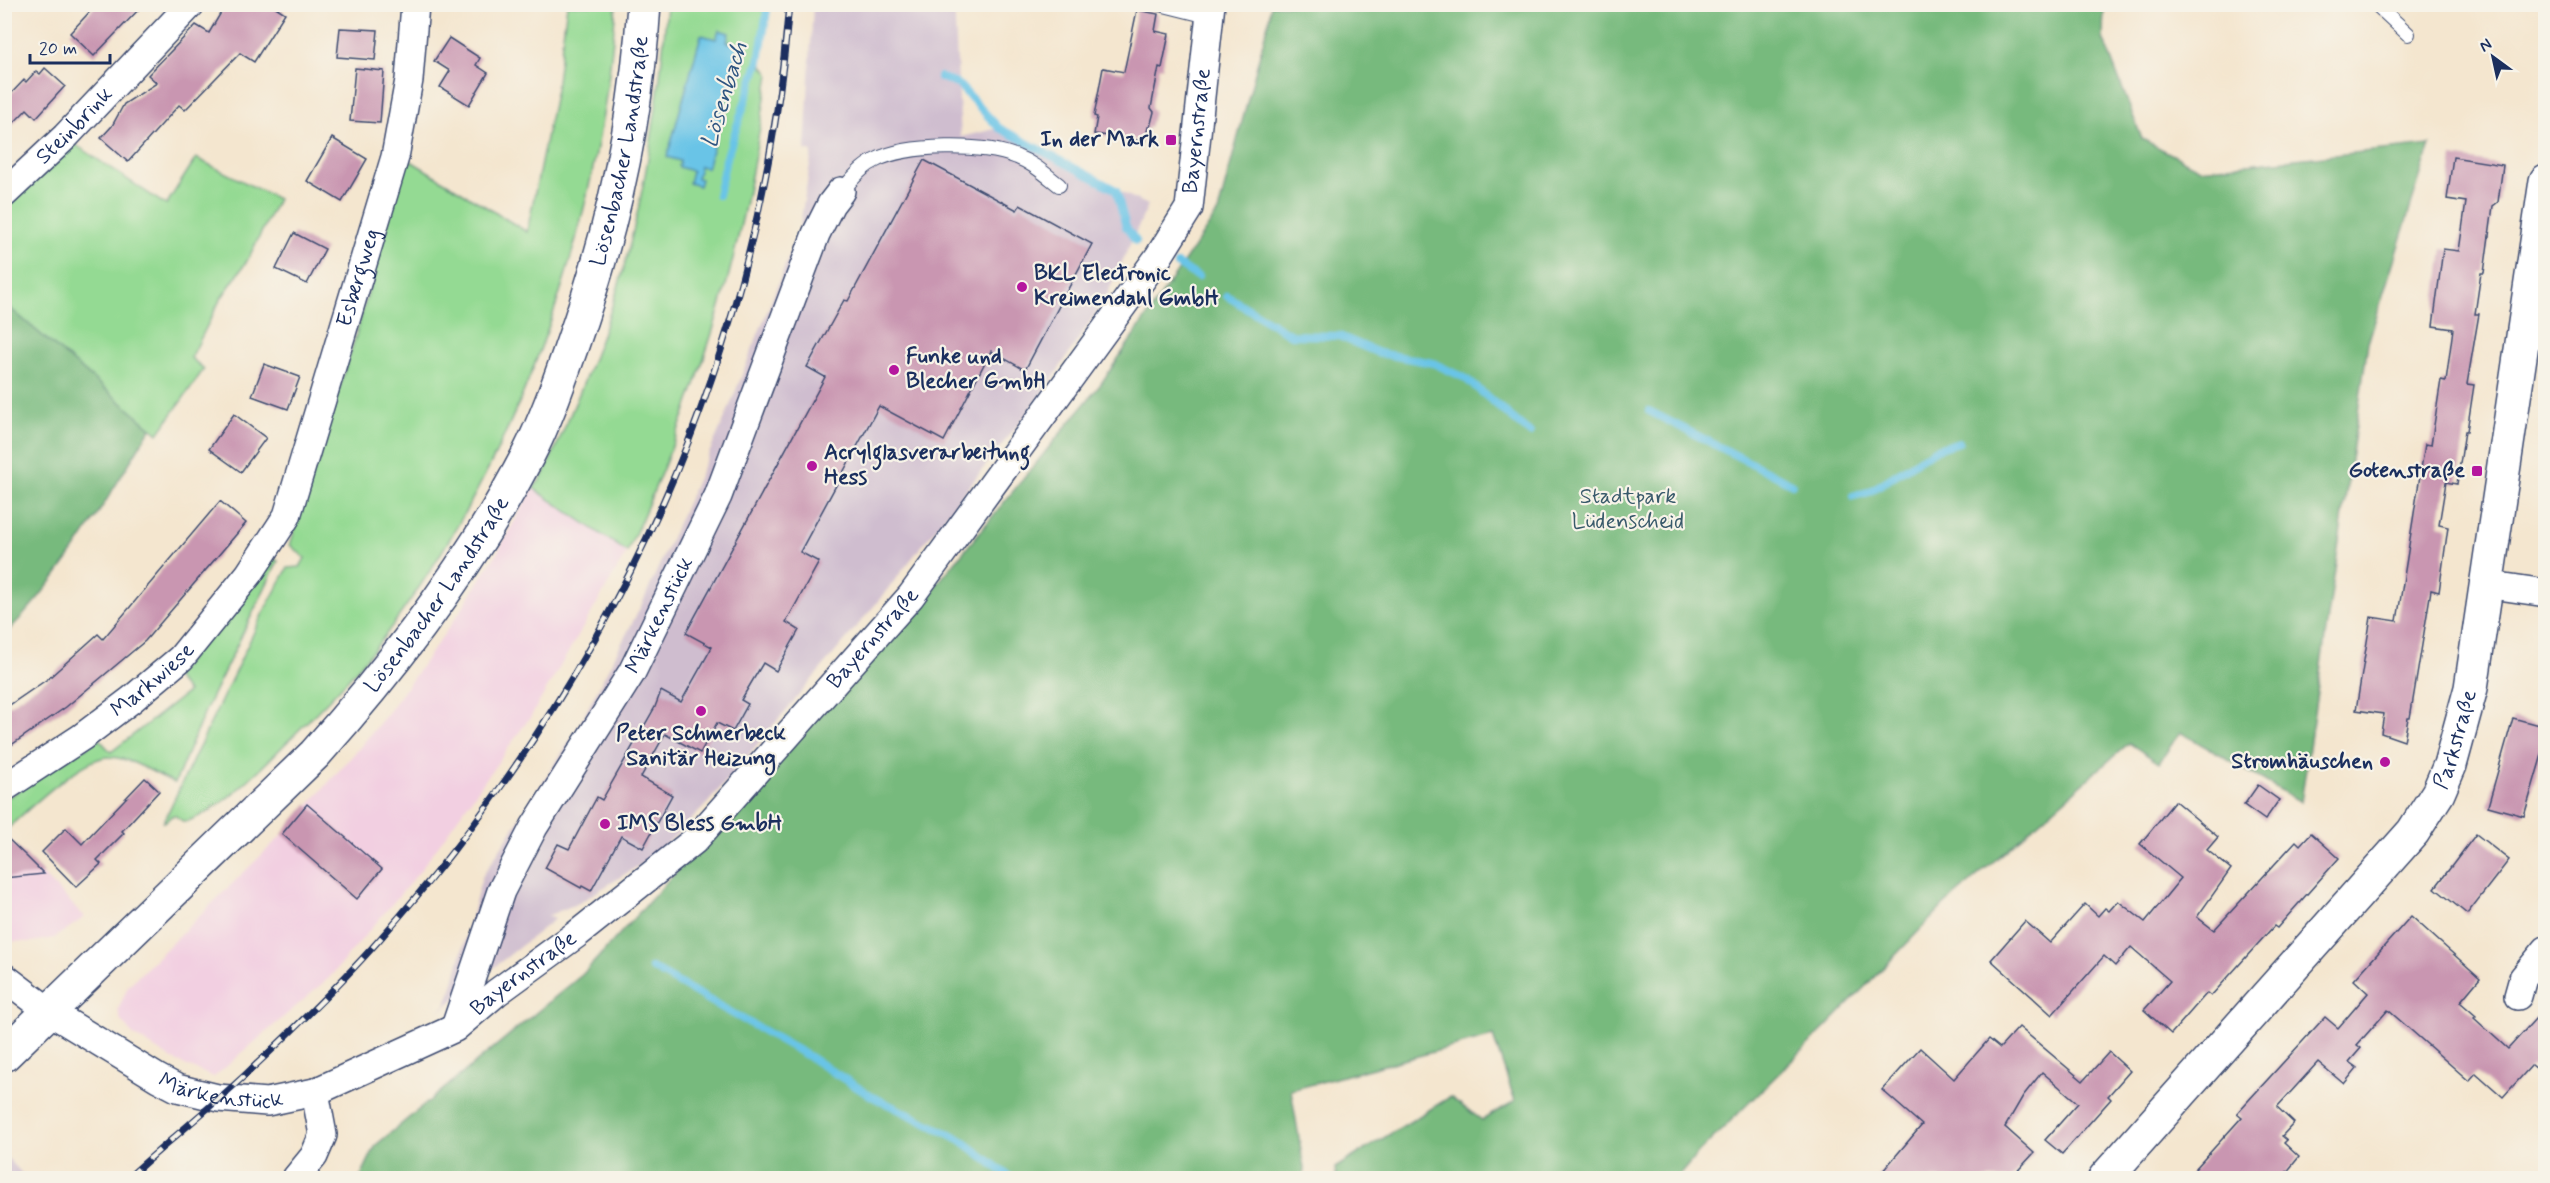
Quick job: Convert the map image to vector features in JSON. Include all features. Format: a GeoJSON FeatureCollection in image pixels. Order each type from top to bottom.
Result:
{"type":"FeatureCollection","features":[{"type":"Feature","properties":{"kind":"main road","name":"Lösenbacher Landstraße"},"geometry":{"type":"LineString","coordinates":[[4,1055],[307,762],[354,710],[433,607],[506,492],[528,454],[554,396],[590,294],[621,179],[632,113],[644,4]]}},
{"type":"Feature","properties":{"kind":"main road","name":"Parkstraße"},"geometry":{"type":"LineString","coordinates":[[2105,1179],[2413,832],[2439,793],[2450,765],[2471,688],[2546,181]]}},
{"type":"Feature","properties":{"kind":"street","name":"Steinbrink"},"geometry":{"type":"LineString","coordinates":[[4,194],[65,137],[191,4]]}},
{"type":"Feature","properties":{"kind":"street","name":"Esbergweg"},"geometry":{"type":"LineString","coordinates":[[270,541],[287,516],[299,483],[316,427],[315,419],[345,328],[394,158],[409,80],[415,4]]}},
{"type":"Feature","properties":{"kind":"street","name":"Bayernstraße"},"geometry":{"type":"LineString","coordinates":[[315,1092],[455,1028],[496,993],[577,934],[694,841],[911,596],[1159,256],[1189,208],[1210,10]]}},
{"type":"Feature","properties":{"kind":"street","name":"Märkenstück"},"geometry":{"type":"LineString","coordinates":[[455,1028],[501,891],[534,827],[632,672],[718,496],[816,234],[831,204],[842,191]]}},
{"type":"Feature","properties":{"kind":"street","name":"Markwiese"},"geometry":{"type":"LineString","coordinates":[[4,788],[82,737],[181,658],[249,574],[270,541]]}},
{"type":"Feature","properties":{"kind":"street"},"geometry":{"type":"LineString","coordinates":[[2485,584],[2546,593]]}},
{"type":"Feature","properties":{"kind":"street"},"geometry":{"type":"LineString","coordinates":[[2518,996],[2523,978],[2546,950]]}},
{"type":"Feature","properties":{"kind":"street","name":"Märkenstück"},"geometry":{"type":"LineString","coordinates":[[4,977],[50,1012],[111,1051],[177,1088],[218,1098],[267,1102],[315,1092],[323,1136],[314,1156],[296,1179]]}},
{"type":"Feature","properties":{"kind":"lane","name":"Bayernstraße"},"geometry":{"type":"LineString","coordinates":[[1160,4],[1210,10]]}},
{"type":"Feature","properties":{"kind":"lane"},"geometry":{"type":"LineString","coordinates":[[2376,4],[2408,34]]}},
{"type":"Feature","properties":{"kind":"lane"},"geometry":{"type":"LineString","coordinates":[[842,191],[874,160],[913,148],[937,147],[995,151],[1014,155],[1030,163],[1059,185]]}},
{"type":"Feature","properties":{"kind":"shaded area"},"geometry":{"type":"Polygon","coordinates":[[[813,5],[954,5],[961,137],[999,128],[1081,173],[1148,205],[1106,297],[1043,393],[875,605],[705,806],[646,861],[579,903],[547,916],[556,918],[438,1012],[445,1005],[452,989],[482,877],[575,733],[643,602],[727,413],[799,231],[812,152],[805,150],[813,5]]]}},
{"type":"Feature","properties":{"kind":"shaded area"},"geometry":{"type":"Polygon","coordinates":[[[533,488],[627,552],[531,716],[420,871],[329,978],[214,1077],[173,1060],[132,1034],[121,1021],[118,1010],[128,986],[282,835],[361,746],[391,709],[459,613],[496,555],[533,488]]]}},
{"type":"Feature","properties":{"kind":"shaded area"},"geometry":{"type":"Polygon","coordinates":[[[4,835],[85,917],[54,938],[31,942],[5,941],[4,835]]]}},
{"type":"Feature","properties":{"kind":"shaded area"},"geometry":{"type":"Polygon","coordinates":[[[5,1155],[26,1178],[5,1178],[5,1155]]]}},
{"type":"Feature","properties":{"kind":"green space"},"geometry":{"type":"Polygon","coordinates":[[[567,5],[616,5],[607,87],[593,169],[573,251],[547,331],[516,409],[480,485],[439,557],[392,626],[346,682],[229,797],[214,808],[184,822],[174,815],[163,823],[263,613],[288,568],[300,567],[305,558],[290,545],[356,335],[406,158],[527,232],[556,89],[567,5]]]}},
{"type":"Feature","properties":{"kind":"green space"},"geometry":{"type":"Polygon","coordinates":[[[667,5],[768,5],[759,61],[769,74],[742,222],[719,310],[678,432],[627,552],[533,488],[541,479],[575,403],[606,324],[623,271],[639,205],[651,139],[661,72],[667,5]]]}},
{"type":"Feature","properties":{"kind":"green space","name":"Stadtpark Lüdenscheid"},"geometry":{"type":"Polygon","coordinates":[[[1271,5],[2104,5],[2103,38],[2142,139],[2200,169],[2430,145],[2368,343],[2301,802],[2180,732],[2159,763],[2129,743],[1944,905],[1825,1028],[1699,1152],[1677,1178],[1336,1178],[1335,1168],[1450,1097],[1482,1120],[1515,1101],[1493,1036],[1291,1090],[1304,1168],[1303,1178],[360,1178],[376,1145],[583,974],[920,605],[1100,385],[1218,212],[1271,5]]]}},
{"type":"Feature","properties":{"kind":"green space"},"geometry":{"type":"Polygon","coordinates":[[[73,143],[166,205],[196,158],[278,199],[247,261],[220,300],[191,358],[204,369],[158,434],[5,304],[4,199],[73,143]]]}},
{"type":"Feature","properties":{"kind":"green space"},"geometry":{"type":"Polygon","coordinates":[[[5,304],[151,428],[66,562],[27,611],[5,634],[5,304]]]}},
{"type":"Feature","properties":{"kind":"green space"},"geometry":{"type":"Polygon","coordinates":[[[270,557],[278,561],[205,711],[175,783],[127,760],[110,757],[99,759],[85,765],[55,786],[5,831],[5,799],[99,739],[111,752],[188,692],[175,677],[270,557]]]}},
{"type":"Feature","properties":{"kind":"water"},"geometry":{"type":"Polygon","coordinates":[[[719,30],[729,33],[727,42],[741,46],[707,168],[700,166],[697,178],[701,179],[699,186],[689,183],[692,171],[679,167],[680,161],[667,157],[701,35],[716,39],[719,30]]]}},
{"type":"Feature","properties":{"kind":"building"},"geometry":{"type":"Polygon","coordinates":[[[97,4],[144,4],[94,56],[70,33],[97,4]]]}},
{"type":"Feature","properties":{"kind":"building"},"geometry":{"type":"Polygon","coordinates":[[[226,4],[271,4],[285,13],[254,62],[240,53],[185,110],[179,105],[128,162],[101,138],[112,126],[124,104],[157,83],[148,75],[196,25],[209,33],[226,4]]]}},
{"type":"Feature","properties":{"kind":"building"},"geometry":{"type":"Polygon","coordinates":[[[1137,10],[1158,14],[1155,31],[1169,34],[1162,68],[1159,67],[1151,108],[1154,112],[1150,127],[1148,127],[1145,141],[1094,134],[1097,117],[1094,116],[1103,68],[1124,72],[1137,10]]]}},
{"type":"Feature","properties":{"kind":"building"},"geometry":{"type":"Polygon","coordinates":[[[340,28],[378,30],[375,60],[337,57],[340,28]]]}},
{"type":"Feature","properties":{"kind":"building"},"geometry":{"type":"Polygon","coordinates":[[[449,38],[480,58],[476,65],[488,73],[469,105],[440,87],[450,71],[434,61],[449,38]]]}},
{"type":"Feature","properties":{"kind":"building"},"geometry":{"type":"Polygon","coordinates":[[[45,68],[65,86],[36,118],[27,109],[4,133],[4,101],[24,80],[26,82],[36,71],[40,74],[45,68]]]}},
{"type":"Feature","properties":{"kind":"building"},"geometry":{"type":"Polygon","coordinates":[[[355,68],[384,71],[380,123],[350,121],[355,68]]]}},
{"type":"Feature","properties":{"kind":"building"},"geometry":{"type":"Polygon","coordinates":[[[332,138],[367,159],[342,202],[307,181],[332,138]]]}},
{"type":"Feature","properties":{"kind":"building"},"geometry":{"type":"Polygon","coordinates":[[[2453,157],[2503,165],[2498,202],[2493,206],[2484,273],[2481,273],[2475,314],[2479,314],[2467,384],[2474,385],[2467,431],[2465,431],[2457,484],[2446,482],[2439,525],[2448,527],[2439,592],[2431,590],[2410,718],[2408,718],[2404,741],[2381,733],[2384,714],[2356,710],[2371,617],[2397,621],[2425,444],[2431,445],[2441,380],[2446,381],[2453,329],[2433,326],[2443,249],[2459,251],[2466,202],[2447,199],[2453,157]]]}},
{"type":"Feature","properties":{"kind":"building"},"geometry":{"type":"Polygon","coordinates":[[[924,160],[1017,210],[1020,205],[1092,244],[1025,370],[991,351],[944,441],[879,406],[800,552],[819,562],[786,622],[799,630],[776,671],[763,663],[741,700],[748,704],[733,731],[717,723],[700,753],[665,734],[641,777],[672,795],[643,848],[621,836],[591,891],[582,886],[581,888],[545,868],[558,844],[569,849],[597,797],[602,800],[655,707],[661,691],[681,702],[712,647],[686,633],[825,377],[807,367],[844,300],[848,301],[924,160]]]}},
{"type":"Feature","properties":{"kind":"building"},"geometry":{"type":"Polygon","coordinates":[[[294,233],[325,249],[307,284],[276,269],[294,233]]]}},
{"type":"Feature","properties":{"kind":"building"},"geometry":{"type":"Polygon","coordinates":[[[264,364],[300,377],[288,409],[252,396],[264,364]]]}},
{"type":"Feature","properties":{"kind":"building"},"geometry":{"type":"Polygon","coordinates":[[[234,414],[266,438],[241,472],[209,449],[234,414]]]}},
{"type":"Feature","properties":{"kind":"building"},"geometry":{"type":"Polygon","coordinates":[[[220,501],[246,523],[145,641],[66,707],[4,750],[4,709],[49,678],[98,634],[103,639],[220,501]]]}},
{"type":"Feature","properties":{"kind":"building"},"geometry":{"type":"Polygon","coordinates":[[[2513,718],[2546,727],[2546,741],[2524,816],[2488,806],[2513,718]]]}},
{"type":"Feature","properties":{"kind":"building"},"geometry":{"type":"Polygon","coordinates":[[[145,778],[159,791],[122,831],[124,833],[97,860],[101,864],[76,887],[42,852],[66,828],[82,844],[145,778]]]}},
{"type":"Feature","properties":{"kind":"building"},"geometry":{"type":"Polygon","coordinates":[[[2258,785],[2279,800],[2265,820],[2244,805],[2258,785]]]}},
{"type":"Feature","properties":{"kind":"building"},"geometry":{"type":"Polygon","coordinates":[[[2175,801],[2218,837],[2207,850],[2231,869],[2197,917],[2214,930],[2296,841],[2300,845],[2311,833],[2339,858],[2277,928],[2274,926],[2211,996],[2207,993],[2171,1034],[2144,1010],[2170,981],[2131,947],[2115,966],[2104,956],[2052,1015],[1991,960],[2025,921],[2050,943],[2085,904],[2098,916],[2105,908],[2109,911],[2118,901],[2145,922],[2181,878],[2140,844],[2175,801]]]}},
{"type":"Feature","properties":{"kind":"building"},"geometry":{"type":"Polygon","coordinates":[[[307,804],[382,869],[357,899],[282,834],[307,804]]]}},
{"type":"Feature","properties":{"kind":"building"},"geometry":{"type":"Polygon","coordinates":[[[2476,834],[2509,860],[2467,914],[2435,888],[2476,834]]]}},
{"type":"Feature","properties":{"kind":"building"},"geometry":{"type":"Polygon","coordinates":[[[4,835],[25,855],[44,874],[4,878],[4,835]]]}},
{"type":"Feature","properties":{"kind":"building"},"geometry":{"type":"Polygon","coordinates":[[[2411,916],[2480,978],[2460,1002],[2508,1049],[2546,1007],[2546,1076],[2532,1065],[2503,1097],[2476,1073],[2469,1081],[2388,1010],[2357,1045],[2361,1048],[2349,1062],[2357,1068],[2344,1084],[2318,1062],[2277,1107],[2294,1123],[2282,1136],[2287,1140],[2284,1143],[2299,1157],[2281,1179],[2186,1179],[2242,1117],[2237,1113],[2325,1017],[2338,1028],[2368,993],[2354,980],[2411,916]]]}},
{"type":"Feature","properties":{"kind":"building"},"geometry":{"type":"Polygon","coordinates":[[[2019,1027],[2083,1081],[2109,1052],[2130,1071],[2108,1096],[2111,1099],[2062,1154],[2045,1140],[2078,1103],[2042,1072],[2023,1096],[2005,1127],[2034,1153],[2010,1179],[1876,1179],[1922,1125],[1882,1090],[1920,1048],[1954,1079],[1989,1039],[2000,1048],[2019,1027]]]}},
{"type":"Feature","properties":{"kind":"waterway","name":"Lösenbach"},"geometry":{"type":"LineString","coordinates":[[718,195],[726,159],[759,61],[768,4]]}},
{"type":"Feature","properties":{"kind":"waterway"},"geometry":{"type":"LineString","coordinates":[[940,77],[959,85],[999,128],[1116,190],[1126,227],[1136,241]]}},
{"type":"Feature","properties":{"kind":"waterway"},"geometry":{"type":"LineString","coordinates":[[1177,264],[1198,277]]}},
{"type":"Feature","properties":{"kind":"waterway"},"geometry":{"type":"LineString","coordinates":[[1227,296],[1291,335],[1339,336],[1379,353],[1433,363],[1465,378],[1530,433]]}},
{"type":"Feature","properties":{"kind":"waterway"},"geometry":{"type":"LineString","coordinates":[[1649,411],[1792,484]]}},
{"type":"Feature","properties":{"kind":"waterway"},"geometry":{"type":"LineString","coordinates":[[1853,496],[1869,492],[1934,450],[1959,442]]}},
{"type":"Feature","properties":{"kind":"waterway"},"geometry":{"type":"LineString","coordinates":[[652,968],[808,1056],[871,1096],[961,1140],[1011,1178]]}},
{"type":"Feature","properties":{"kind":"railway"},"geometry":{"type":"LineString","coordinates":[[128,1178],[229,1090],[296,1027],[380,939],[464,837],[539,731],[605,620],[662,505],[709,386],[746,263],[773,135],[789,4]]}},
{"type":"Feature","properties":{"kind":"place","name":"In der Mark"},"geometry":{"type":"Point","coordinates":[1171,140]}},
{"type":"Feature","properties":{"kind":"place","name":"BKL Electronic Kreimendahl GmbH"},"geometry":{"type":"Point","coordinates":[1022,287]}},
{"type":"Feature","properties":{"kind":"place","name":"Funke und Blecher GmbH"},"geometry":{"type":"Point","coordinates":[894,370]}},
{"type":"Feature","properties":{"kind":"place","name":"Acrylglasverarbeitung Hess"},"geometry":{"type":"Point","coordinates":[812,466]}},
{"type":"Feature","properties":{"kind":"place","name":"Gotenstraße"},"geometry":{"type":"Point","coordinates":[2477,471]}},
{"type":"Feature","properties":{"kind":"place","name":"Peter Schmerbeck Sanitär Heizung"},"geometry":{"type":"Point","coordinates":[701,711]}},
{"type":"Feature","properties":{"kind":"place","name":"Stromhäuschen"},"geometry":{"type":"Point","coordinates":[2385,762]}},
{"type":"Feature","properties":{"kind":"place","name":"IMS Bless GmbH"},"geometry":{"type":"Point","coordinates":[605,824]}}]}
